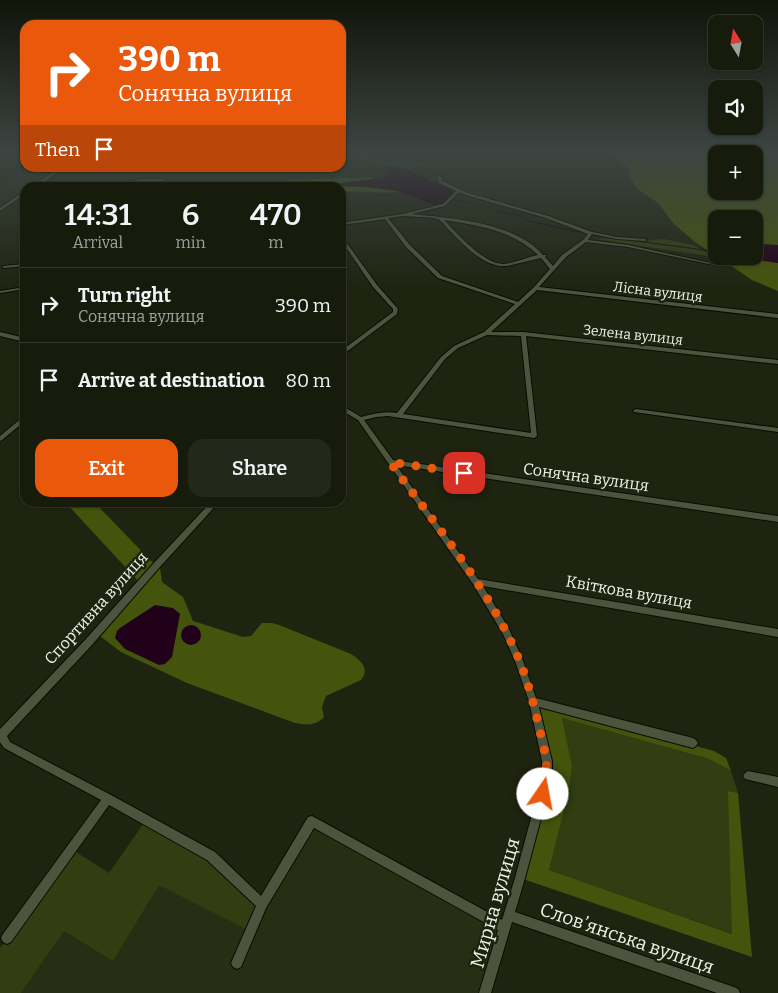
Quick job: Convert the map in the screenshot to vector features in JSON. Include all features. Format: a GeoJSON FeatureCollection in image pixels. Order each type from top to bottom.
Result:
{"type":"FeatureCollection","features":[{"type":"Feature","properties":{"kind":"street"},"geometry":{"type":"LineString","coordinates":[[346,223],[403,215],[444,205],[452,197]]}},
{"type":"Feature","properties":{"kind":"street"},"geometry":{"type":"LineString","coordinates":[[483,197],[591,233],[617,238],[645,240]]}},
{"type":"Feature","properties":{"kind":"street"},"geometry":{"type":"LineString","coordinates":[[0,210],[20,198]]}},
{"type":"Feature","properties":{"kind":"street"},"geometry":{"type":"LineString","coordinates":[[403,215],[455,220],[502,232],[529,245],[544,256],[552,268]]}},
{"type":"Feature","properties":{"kind":"street"},"geometry":{"type":"LineString","coordinates":[[386,218],[408,246],[440,277],[517,303]]}},
{"type":"Feature","properties":{"kind":"street"},"geometry":{"type":"LineString","coordinates":[[440,218],[470,246],[494,264],[502,265],[544,256]]}},
{"type":"Feature","properties":{"kind":"street"},"geometry":{"type":"LineString","coordinates":[[398,416],[443,358],[456,347],[486,333],[517,303],[536,288],[564,256],[585,241],[591,233]]}},
{"type":"Feature","properties":{"kind":"street"},"geometry":{"type":"LineString","coordinates":[[585,241],[628,246],[708,263]]}},
{"type":"Feature","properties":{"kind":"street"},"geometry":{"type":"LineString","coordinates":[[346,243],[375,286],[396,309],[395,313],[346,350]]}},
{"type":"Feature","properties":{"kind":"street"},"geometry":{"type":"LineString","coordinates":[[4,267],[20,265]]}},
{"type":"Feature","properties":{"kind":"street","name":"Лісна вулиця"},"geometry":{"type":"LineString","coordinates":[[536,288],[778,316]]}},
{"type":"Feature","properties":{"kind":"street"},"geometry":{"type":"LineString","coordinates":[[0,292],[20,289]]}},
{"type":"Feature","properties":{"kind":"street","name":"Зелена вулиця"},"geometry":{"type":"LineString","coordinates":[[486,333],[523,334],[778,362]]}},
{"type":"Feature","properties":{"kind":"street"},"geometry":{"type":"LineString","coordinates":[[0,334],[20,339]]}},
{"type":"Feature","properties":{"kind":"street"},"geometry":{"type":"LineString","coordinates":[[360,419],[382,414],[534,436],[523,334]]}},
{"type":"Feature","properties":{"kind":"street","name":"Мирна вулиця"},"geometry":{"type":"LineString","coordinates":[[346,410],[360,419],[476,582],[512,644],[533,700],[548,768],[509,915],[485,993]]}},
{"type":"Feature","properties":{"kind":"street"},"geometry":{"type":"LineString","coordinates":[[636,411],[778,430]]}},
{"type":"Feature","properties":{"kind":"street"},"geometry":{"type":"LineString","coordinates":[[0,439],[20,422]]}},
{"type":"Feature","properties":{"kind":"street","name":"Сонячна вулиця"},"geometry":{"type":"LineString","coordinates":[[390,462],[778,520]]}},
{"type":"Feature","properties":{"kind":"street","name":"Спортивна вулиця"},"geometry":{"type":"LineString","coordinates":[[211,507],[88,643],[0,735],[7,745],[108,798],[211,856],[262,904]]}},
{"type":"Feature","properties":{"kind":"street","name":"Квіткова вулиця"},"geometry":{"type":"LineString","coordinates":[[476,582],[778,632]]}},
{"type":"Feature","properties":{"kind":"street"},"geometry":{"type":"LineString","coordinates":[[533,700],[693,743]]}},
{"type":"Feature","properties":{"kind":"street"},"geometry":{"type":"LineString","coordinates":[[748,776],[778,782]]}},
{"type":"Feature","properties":{"kind":"street"},"geometry":{"type":"LineString","coordinates":[[7,938],[108,798]]}},
{"type":"Feature","properties":{"kind":"street"},"geometry":{"type":"LineString","coordinates":[[237,963],[262,904],[312,821],[505,928]]}},
{"type":"Feature","properties":{"kind":"street","name":"Словʼянська вулиця"},"geometry":{"type":"LineString","coordinates":[[509,915],[734,993]]}},
{"type":"Feature","properties":{"kind":"shaded area"},"geometry":{"type":"Polygon","coordinates":[[[0,197],[16,197],[0,208],[0,197]]]}},
{"type":"Feature","properties":{"kind":"shaded area"},"geometry":{"type":"Polygon","coordinates":[[[415,197],[449,197],[443,203],[434,205],[415,197]]]}},
{"type":"Feature","properties":{"kind":"shaded area"},"geometry":{"type":"Polygon","coordinates":[[[612,238],[643,241],[664,239],[693,245],[705,251],[708,256],[596,239],[612,238]]]}},
{"type":"Feature","properties":{"kind":"shaded area"},"geometry":{"type":"Polygon","coordinates":[[[763,244],[778,245],[778,263],[763,261],[763,244]]]}},
{"type":"Feature","properties":{"kind":"shaded area"},"geometry":{"type":"Polygon","coordinates":[[[155,605],[173,608],[180,614],[172,657],[165,664],[159,665],[125,649],[115,638],[120,628],[155,605]]]}},
{"type":"Feature","properties":{"kind":"shaded area"},"geometry":{"type":"Polygon","coordinates":[[[191,625],[198,628],[201,635],[198,642],[191,645],[184,642],[181,635],[184,628],[191,625]]]}},
{"type":"Feature","properties":{"kind":"shaded area"},"geometry":{"type":"Polygon","coordinates":[[[562,718],[709,759],[731,771],[738,793],[729,792],[733,934],[549,870],[569,791],[572,766],[562,718]]]}},
{"type":"Feature","properties":{"kind":"shaded area"},"geometry":{"type":"Polygon","coordinates":[[[146,820],[211,856],[262,904],[246,929],[159,885],[113,961],[64,931],[21,993],[0,993],[0,948],[73,850],[109,873],[146,820]]]}},
{"type":"Feature","properties":{"kind":"shaded area"},"geometry":{"type":"Polygon","coordinates":[[[312,821],[505,928],[484,993],[21,993],[64,931],[113,960],[159,884],[246,929],[312,821]]]}},
{"type":"Feature","properties":{"kind":"green space"},"geometry":{"type":"Polygon","coordinates":[[[650,197],[763,200],[763,197],[778,197],[778,245],[763,244],[763,210],[708,210],[708,251],[674,224],[658,203],[650,197]]]}},
{"type":"Feature","properties":{"kind":"green space"},"geometry":{"type":"Polygon","coordinates":[[[763,260],[778,263],[778,291],[752,280],[730,265],[763,265],[763,260]]]}},
{"type":"Feature","properties":{"kind":"green space"},"geometry":{"type":"Polygon","coordinates":[[[70,507],[99,507],[160,568],[162,582],[183,597],[193,621],[243,637],[251,636],[262,623],[279,625],[351,654],[363,665],[364,676],[361,680],[326,696],[322,707],[324,717],[311,724],[295,723],[187,683],[121,652],[96,633],[140,583],[70,507]]]}},
{"type":"Feature","properties":{"kind":"green space"},"geometry":{"type":"Polygon","coordinates":[[[533,701],[714,751],[726,758],[731,771],[709,759],[562,718],[572,766],[569,791],[549,870],[732,934],[728,791],[738,793],[752,957],[520,878],[547,777],[533,701]]]}},
{"type":"Feature","properties":{"kind":"waterway"},"geometry":{"type":"LineString","coordinates":[[451,199],[468,203]]}},
{"type":"Feature","properties":{"kind":"waterway"},"geometry":{"type":"LineString","coordinates":[[497,211],[519,215],[529,221],[588,234]]}},
{"type":"Feature","properties":{"kind":"waterway"},"geometry":{"type":"LineString","coordinates":[[592,235],[708,251]]}},
{"type":"Feature","properties":{"kind":"route"},"geometry":{"type":"LineString","coordinates":[[464,473],[390,462],[483,593],[520,661],[533,700],[547,761],[548,768],[543,794]]}}]}
